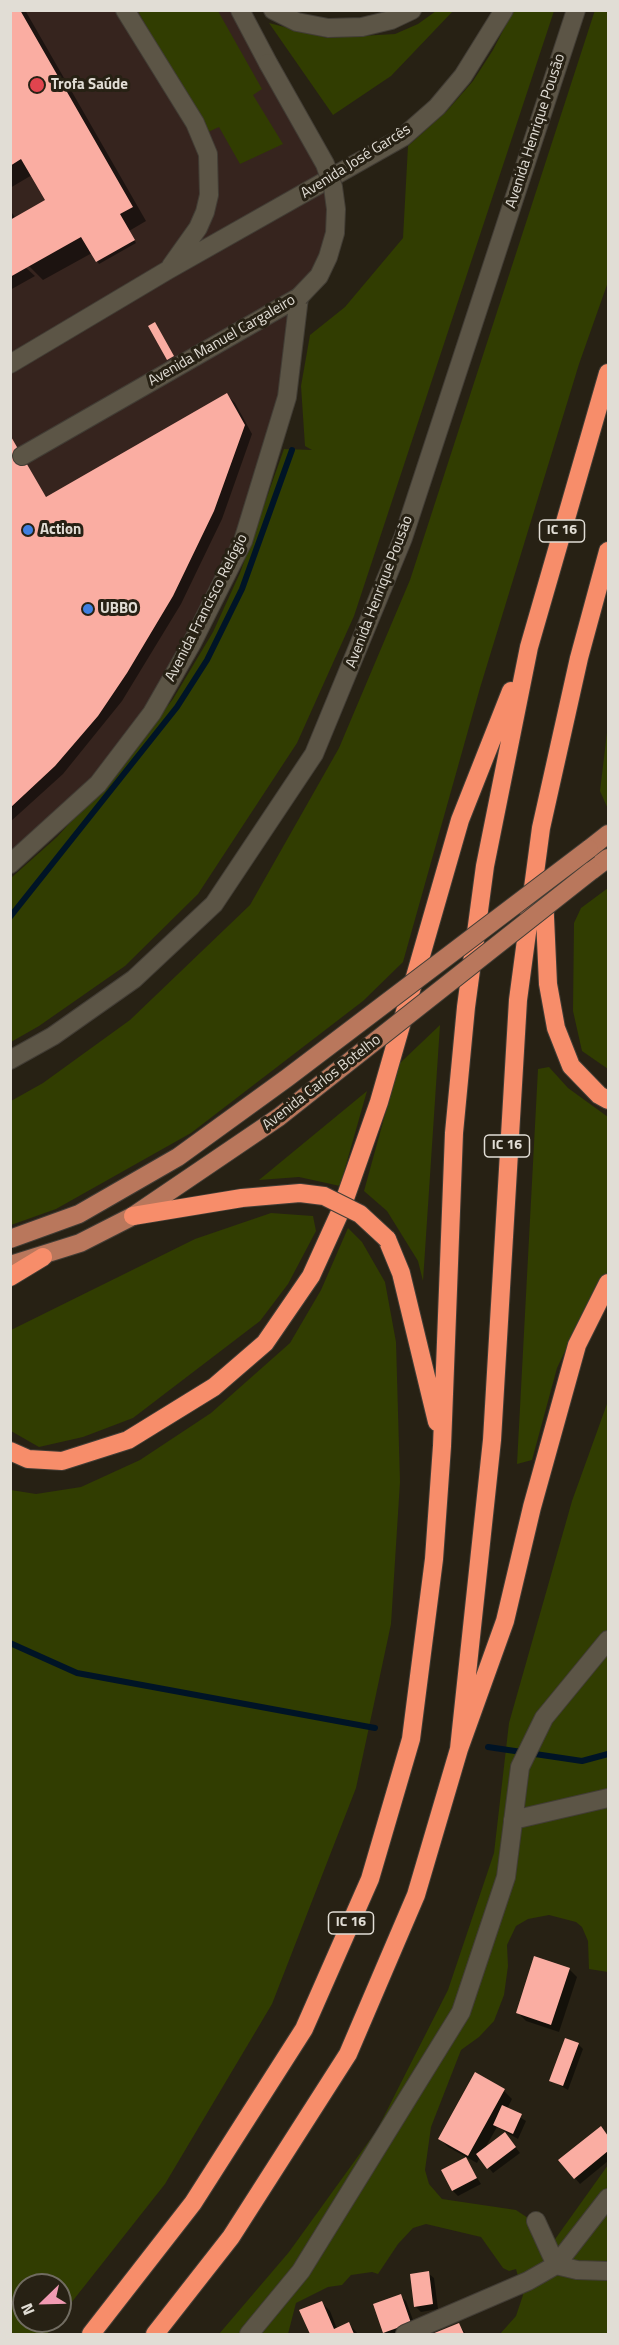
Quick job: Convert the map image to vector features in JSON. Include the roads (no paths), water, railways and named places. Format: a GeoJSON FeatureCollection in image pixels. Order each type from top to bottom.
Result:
{"type":"FeatureCollection","features":[{"type":"Feature","properties":{"kind":"highway","name":"IC 16"},"geometry":{"type":"LineString","coordinates":[[91,2334],[193,2203],[304,2029],[370,1879],[411,1739],[434,1559],[442,1446],[454,1133],[466,1007],[485,866],[529,647],[609,373]]}},
{"type":"Feature","properties":{"kind":"highway","name":"IC 16"},"geometry":{"type":"LineString","coordinates":[[156,2334],[231,2237],[348,2054],[416,1895],[459,1749],[492,1440],[518,1000],[541,828],[579,658],[609,551]]}},
{"type":"Feature","properties":{"kind":"highway"},"geometry":{"type":"LineString","coordinates":[[10,1451],[28,1459],[62,1461],[128,1440],[214,1387],[265,1344],[311,1276],[341,1210],[379,1102],[460,820],[529,647]]}},
{"type":"Feature","properties":{"kind":"highway"},"geometry":{"type":"LineString","coordinates":[[541,828],[548,984],[556,1028],[571,1066],[599,1095],[609,1100]]}},
{"type":"Feature","properties":{"kind":"highway"},"geometry":{"type":"LineString","coordinates":[[133,1216],[242,1198],[300,1193],[324,1196],[360,1214],[387,1239],[401,1273],[442,1446]]}},
{"type":"Feature","properties":{"kind":"highway"},"geometry":{"type":"LineString","coordinates":[[10,1277],[44,1257]]}},
{"type":"Feature","properties":{"kind":"highway"},"geometry":{"type":"LineString","coordinates":[[459,1749],[505,1621],[532,1507],[577,1345],[609,1283]]}},
{"type":"Feature","properties":{"kind":"main road","name":"Avenida Carlos Botelho"},"geometry":{"type":"LineString","coordinates":[[10,1239],[79,1214],[178,1157],[261,1098],[609,834]]}},
{"type":"Feature","properties":{"kind":"main road","name":"Avenida Carlos Botelho"},"geometry":{"type":"LineString","coordinates":[[10,1265],[44,1257],[80,1243],[133,1216],[279,1117],[609,858]]}},
{"type":"Feature","properties":{"kind":"street","name":"Avenida José Garcês"},"geometry":{"type":"LineString","coordinates":[[125,10],[195,123],[208,154],[209,195],[205,212],[198,228],[168,270]]}},
{"type":"Feature","properties":{"kind":"street","name":"Avenida Manuel Cargaleiro"},"geometry":{"type":"LineString","coordinates":[[22,456],[299,297],[319,276],[328,257],[335,233],[336,208],[333,187],[325,164],[240,10]]}},
{"type":"Feature","properties":{"kind":"street"},"geometry":{"type":"LineString","coordinates":[[273,10],[297,22],[328,28],[362,27],[391,20],[412,10]]}},
{"type":"Feature","properties":{"kind":"street","name":"Avenida José Garcês"},"geometry":{"type":"LineString","coordinates":[[10,364],[168,270],[403,136],[437,107],[463,76],[504,10]]}},
{"type":"Feature","properties":{"kind":"street","name":"Avenida Henrique Pousão"},"geometry":{"type":"LineString","coordinates":[[10,1060],[53,1036],[134,979],[214,904],[314,754],[403,538],[576,10]]}},
{"type":"Feature","properties":{"kind":"street","name":"Avenida Francisco Relógio"},"geometry":{"type":"LineString","coordinates":[[10,864],[98,784],[152,713],[202,623],[243,541],[283,408],[297,334],[299,297]]}},
{"type":"Feature","properties":{"kind":"street"},"geometry":{"type":"LineString","coordinates":[[249,2334],[301,2271],[461,2012],[506,1877],[520,1767],[544,1718],[609,1640]]}},
{"type":"Feature","properties":{"kind":"street"},"geometry":{"type":"LineString","coordinates":[[513,1820],[609,1798]]}},
{"type":"Feature","properties":{"kind":"street"},"geometry":{"type":"LineString","coordinates":[[411,2333],[556,2265],[609,2198]]}},
{"type":"Feature","properties":{"kind":"street"},"geometry":{"type":"LineString","coordinates":[[536,2221],[556,2265]]}},
{"type":"Feature","properties":{"kind":"street"},"geometry":{"type":"LineString","coordinates":[[556,2265],[577,2270],[609,2271]]}},
{"type":"Feature","properties":{"kind":"waterway"},"geometry":{"type":"LineString","coordinates":[[10,917],[177,707],[207,660],[242,589],[292,450]]}},
{"type":"Feature","properties":{"kind":"waterway"},"geometry":{"type":"LineString","coordinates":[[10,1643],[77,1673],[375,1728]]}},
{"type":"Feature","properties":{"kind":"waterway"},"geometry":{"type":"LineString","coordinates":[[488,1747],[582,1761],[608,1754]]}},
{"type":"Feature","properties":{"kind":"place","name":"Trofa Saúde"},"geometry":{"type":"Point","coordinates":[37,85]}},
{"type":"Feature","properties":{"kind":"place","name":"Action"},"geometry":{"type":"Point","coordinates":[28,530]}},
{"type":"Feature","properties":{"kind":"place","name":"UBBO"},"geometry":{"type":"Point","coordinates":[88,609]}}]}
